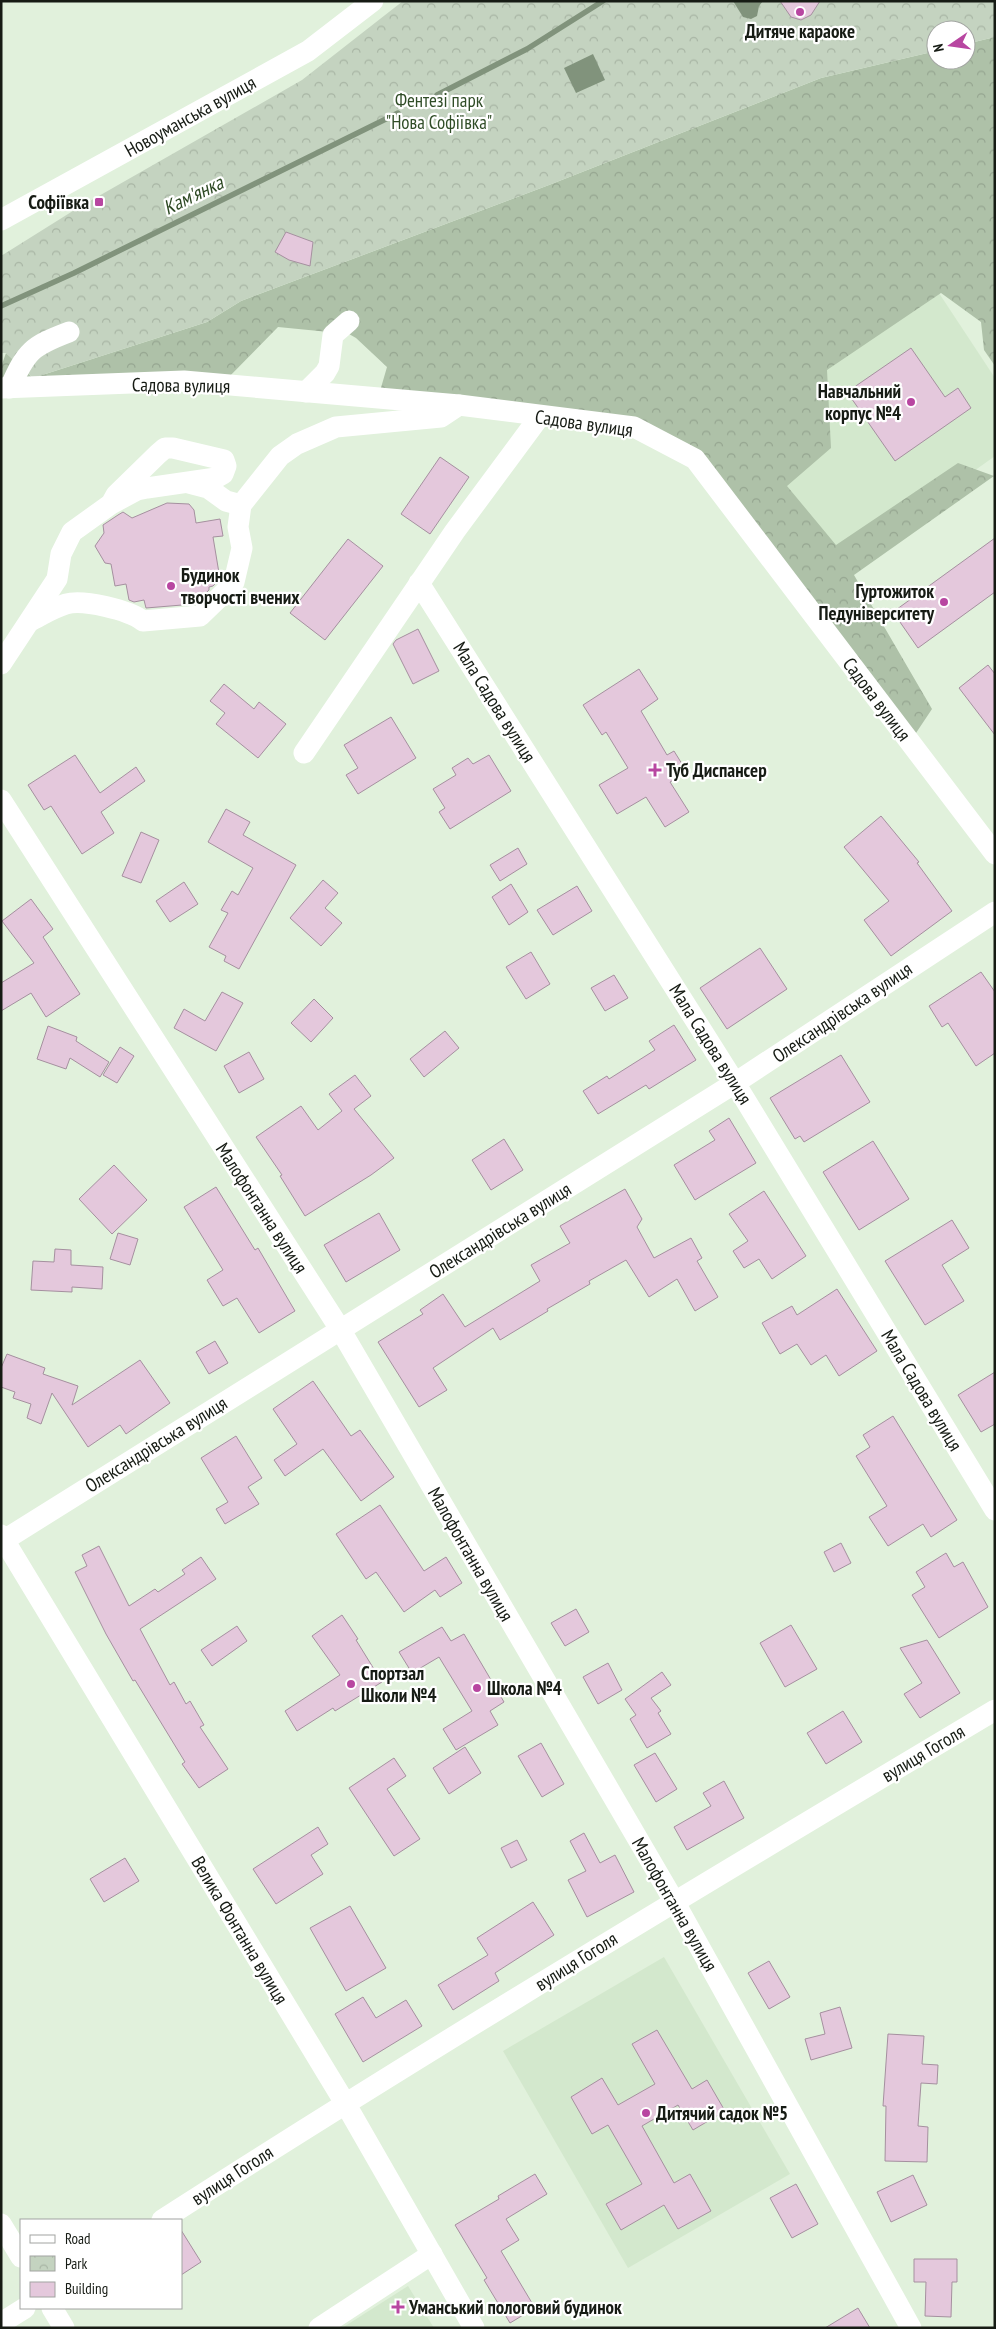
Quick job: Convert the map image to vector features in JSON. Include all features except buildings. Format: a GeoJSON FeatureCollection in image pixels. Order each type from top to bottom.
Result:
{"type":"FeatureCollection","features":[{"type":"Feature","properties":{"kind":"street","name":"Новоуманська вулиця"},"geometry":{"type":"LineString","coordinates":[[1,220],[133,148],[185,111],[308,51],[373,1]]}},
{"type":"Feature","properties":{"kind":"street"},"geometry":{"type":"LineString","coordinates":[[306,392],[330,366],[333,335],[349,321]]}},
{"type":"Feature","properties":{"kind":"street"},"geometry":{"type":"LineString","coordinates":[[6,388],[29,352],[42,342],[69,332]]}},
{"type":"Feature","properties":{"kind":"street","name":"Садова вулиця"},"geometry":{"type":"LineString","coordinates":[[6,388],[184,381],[459,405],[634,427],[695,459],[995,854]]}},
{"type":"Feature","properties":{"kind":"street"},"geometry":{"type":"LineString","coordinates":[[30,620],[68,603],[111,608],[135,615],[143,621],[200,616],[214,606],[234,582],[242,548],[238,527],[241,505],[280,456],[297,444],[336,427],[441,417],[459,405]]}},
{"type":"Feature","properties":{"kind":"street"},"geometry":{"type":"LineString","coordinates":[[304,753],[419,583],[540,416]]}},
{"type":"Feature","properties":{"kind":"street"},"geometry":{"type":"LineString","coordinates":[[1,664],[57,579],[61,554],[72,532],[111,504],[137,490],[219,477],[226,469],[224,460],[174,448],[165,448],[116,496],[111,504]]}},
{"type":"Feature","properties":{"kind":"street"},"geometry":{"type":"LineString","coordinates":[[186,482],[208,488],[226,501],[241,505]]}},
{"type":"Feature","properties":{"kind":"street","name":"Мала Садова вулиця"},"geometry":{"type":"LineString","coordinates":[[419,583],[736,1083],[995,1510]]}},
{"type":"Feature","properties":{"kind":"street","name":"Малофонтанна вулиця"},"geometry":{"type":"LineString","coordinates":[[1,800],[340,1329],[674,1901],[911,2328]]}},
{"type":"Feature","properties":{"kind":"street","name":"Олександрівська вулиця"},"geometry":{"type":"LineString","coordinates":[[2,1539],[736,1083],[995,912]]}},
{"type":"Feature","properties":{"kind":"street","name":"Велика Фонтанна вулиця"},"geometry":{"type":"LineString","coordinates":[[2,1539],[345,2102],[474,2328]]}},
{"type":"Feature","properties":{"kind":"street","name":"вулиця Гоголя"},"geometry":{"type":"LineString","coordinates":[[164,2219],[345,2102],[674,1901],[995,1710]]}},
{"type":"Feature","properties":{"kind":"street"},"geometry":{"type":"LineString","coordinates":[[1,2224],[20,2255]]}},
{"type":"Feature","properties":{"kind":"street"},"geometry":{"type":"LineString","coordinates":[[319,2328],[432,2254]]}},
{"type":"Feature","properties":{"kind":"street"},"geometry":{"type":"LineString","coordinates":[[1,2323],[24,2309]]}},
{"type":"Feature","properties":{"kind":"street"},"geometry":{"type":"LineString","coordinates":[[53,2309],[64,2328]]}},
{"type":"Feature","properties":{"kind":"shaded area"},"geometry":{"type":"Polygon","coordinates":[[[733,1],[763,1],[759,6],[757,16],[751,19],[743,17],[733,1]]]}},
{"type":"Feature","properties":{"kind":"shaded area"},"geometry":{"type":"Polygon","coordinates":[[[593,54],[605,80],[576,93],[564,68],[593,54]]]}},
{"type":"Feature","properties":{"kind":"shaded area"},"geometry":{"type":"Polygon","coordinates":[[[933,284],[995,378],[995,456],[828,575],[726,410],[933,284]]]}},
{"type":"Feature","properties":{"kind":"shaded area","name":"Дитячий садок №5"},"geometry":{"type":"Polygon","coordinates":[[[664,1957],[790,2174],[628,2268],[503,2051],[664,1957]]]}},
{"type":"Feature","properties":{"kind":"shaded area","name":"Уманський пологовий будинок"},"geometry":{"type":"Polygon","coordinates":[[[408,2286],[434,2328],[342,2328],[408,2286]]]}},
{"type":"Feature","properties":{"kind":"green space","name":"Фентезі парк \"Нова Софіївка\""},"geometry":{"type":"Polygon","coordinates":[[[403,1],[995,1],[995,37],[976,42],[976,20],[926,20],[926,53],[821,78],[549,185],[241,301],[207,322],[33,378],[6,353],[1,353],[1,256],[76,209],[302,80],[403,1]]]}},
{"type":"Feature","properties":{"kind":"green space"},"geometry":{"type":"Polygon","coordinates":[[[995,37],[995,366],[984,350],[981,322],[941,293],[827,370],[831,448],[787,486],[836,545],[958,463],[994,476],[854,575],[932,709],[910,742],[695,459],[634,427],[378,398],[387,367],[356,338],[349,334],[278,327],[222,384],[1,388],[1,367],[6,353],[33,378],[207,322],[241,301],[549,185],[821,78],[926,53],[926,70],[976,70],[976,42],[995,37]]]}},
{"type":"Feature","properties":{"kind":"waterway","name":"Кам'янка"},"geometry":{"type":"LineString","coordinates":[[437,95],[527,49],[603,1]]}},
{"type":"Feature","properties":{"kind":"waterway","name":"Кам'янка"},"geometry":{"type":"LineString","coordinates":[[1,306],[74,273],[398,113]]}},
{"type":"Feature","properties":{"kind":"place","name":"Дитяче караоке"},"geometry":{"type":"Point","coordinates":[800,12]}},
{"type":"Feature","properties":{"kind":"place","name":"Софіївка"},"geometry":{"type":"Point","coordinates":[99,202]}},
{"type":"Feature","properties":{"kind":"place","name":"Навчальний корпус №4"},"geometry":{"type":"Point","coordinates":[911,402]}},
{"type":"Feature","properties":{"kind":"place","name":"Будинок творчості вчених"},"geometry":{"type":"Point","coordinates":[171,586]}},
{"type":"Feature","properties":{"kind":"place","name":"Гуртожиток Педуніверситету"},"geometry":{"type":"Point","coordinates":[944,602]}},
{"type":"Feature","properties":{"kind":"place","name":"Туб Диспансер"},"geometry":{"type":"Point","coordinates":[655,770]}},
{"type":"Feature","properties":{"kind":"place","name":"Спортзал Школи №4"},"geometry":{"type":"Point","coordinates":[351,1684]}},
{"type":"Feature","properties":{"kind":"place","name":"Школа №4"},"geometry":{"type":"Point","coordinates":[477,1688]}},
{"type":"Feature","properties":{"kind":"place","name":"Дитячий садок №5"},"geometry":{"type":"Point","coordinates":[646,2113]}},
{"type":"Feature","properties":{"kind":"place","name":"Уманський пологовий будинок"},"geometry":{"type":"Point","coordinates":[398,2307]}}]}
